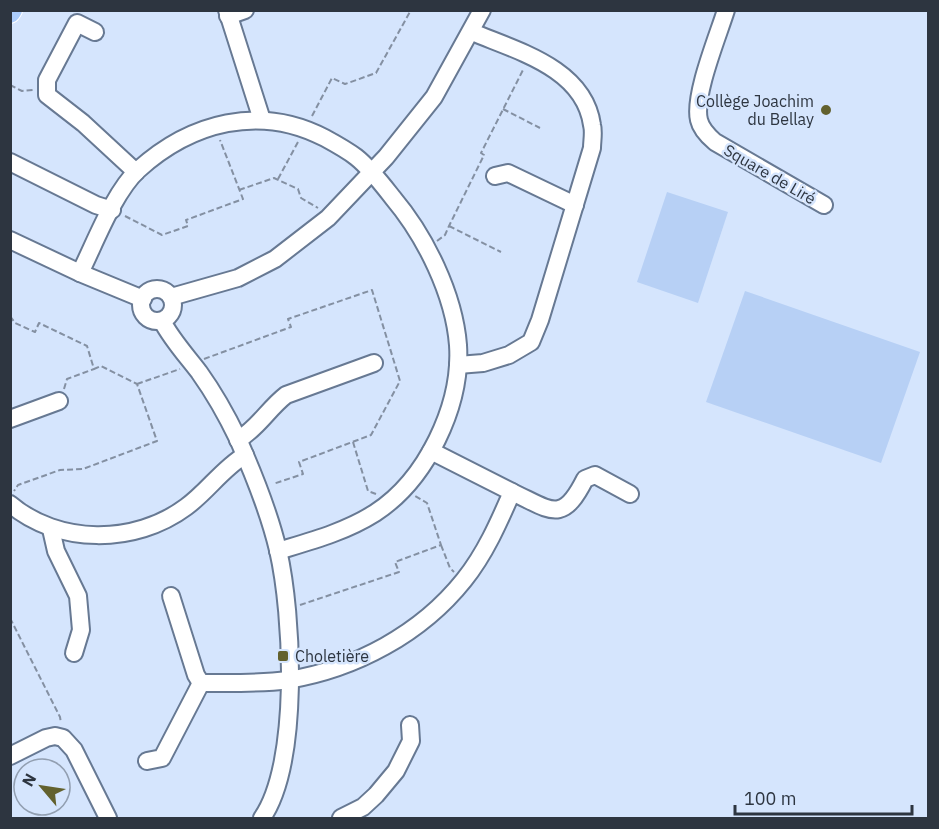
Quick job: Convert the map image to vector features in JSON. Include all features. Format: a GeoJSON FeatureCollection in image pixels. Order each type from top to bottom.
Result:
{"type":"FeatureCollection","features":[{"type":"Feature","properties":{"kind":"street"},"geometry":{"type":"LineString","coordinates":[[245,10],[227,13],[261,120]]}},
{"type":"Feature","properties":{"kind":"street"},"geometry":{"type":"LineString","coordinates":[[171,297],[248,273],[275,259],[328,218],[371,173],[434,97],[472,32],[482,10]]}},
{"type":"Feature","properties":{"kind":"street","name":"Square de Liré"},"geometry":{"type":"LineString","coordinates":[[726,10],[703,84],[699,105],[699,120],[705,133],[715,142],[824,205]]}},
{"type":"Feature","properties":{"kind":"street"},"geometry":{"type":"LineString","coordinates":[[95,32],[77,23],[47,80],[47,95],[83,123],[136,172]]}},
{"type":"Feature","properties":{"kind":"street"},"geometry":{"type":"LineString","coordinates":[[458,365],[483,363],[509,355],[531,342],[540,320],[592,148],[592,124],[582,96],[564,75],[530,57],[472,32]]}},
{"type":"Feature","properties":{"kind":"street"},"geometry":{"type":"LineString","coordinates":[[80,273],[120,194],[136,172],[165,148],[193,133],[254,119],[304,129],[348,152],[357,158],[412,220],[438,271],[458,343],[458,365],[443,425],[431,451],[409,483],[386,504],[347,528],[278,551]]}},
{"type":"Feature","properties":{"kind":"street"},"geometry":{"type":"LineString","coordinates":[[10,162],[96,205],[112,210]]}},
{"type":"Feature","properties":{"kind":"street"},"geometry":{"type":"LineString","coordinates":[[495,176],[508,173],[575,205]]}},
{"type":"Feature","properties":{"kind":"street"},"geometry":{"type":"LineString","coordinates":[[10,240],[143,299]]}},
{"type":"Feature","properties":{"kind":"street"},"geometry":{"type":"LineString","coordinates":[[149,291],[164,291],[171,297],[172,311],[162,321],[152,321],[147,318],[142,309],[143,299],[149,291]]}},
{"type":"Feature","properties":{"kind":"street"},"geometry":{"type":"LineString","coordinates":[[162,321],[170,336],[199,372],[218,401],[238,440],[260,489],[278,551],[286,610],[290,679],[287,736],[274,795],[262,819]]}},
{"type":"Feature","properties":{"kind":"street"},"geometry":{"type":"LineString","coordinates":[[238,440],[253,431],[276,403],[286,395],[374,363]]}},
{"type":"Feature","properties":{"kind":"street"},"geometry":{"type":"LineString","coordinates":[[10,419],[59,401]]}},
{"type":"Feature","properties":{"kind":"street"},"geometry":{"type":"LineString","coordinates":[[431,451],[552,510],[565,508],[575,498],[585,479],[595,475],[630,494]]}},
{"type":"Feature","properties":{"kind":"street"},"geometry":{"type":"LineString","coordinates":[[10,504],[26,517],[51,529],[76,534],[124,534],[152,527],[172,518],[188,506],[232,463],[244,456]]}},
{"type":"Feature","properties":{"kind":"street"},"geometry":{"type":"LineString","coordinates":[[201,683],[290,679],[318,673],[357,661],[392,642],[426,618],[464,581],[488,543],[513,492]]}},
{"type":"Feature","properties":{"kind":"street"},"geometry":{"type":"LineString","coordinates":[[51,529],[56,551],[78,596],[81,630],[74,653]]}},
{"type":"Feature","properties":{"kind":"street"},"geometry":{"type":"LineString","coordinates":[[171,596],[196,675],[201,683]]}},
{"type":"Feature","properties":{"kind":"street"},"geometry":{"type":"LineString","coordinates":[[147,761],[162,758],[201,683]]}},
{"type":"Feature","properties":{"kind":"street"},"geometry":{"type":"LineString","coordinates":[[341,819],[363,807],[396,771],[411,741],[410,725]]}},
{"type":"Feature","properties":{"kind":"street"},"geometry":{"type":"LineString","coordinates":[[10,756],[46,738],[55,736],[63,738],[74,750],[108,819]]}},
{"type":"Feature","properties":{"kind":"path"},"geometry":{"type":"LineString","coordinates":[[278,180],[332,78],[345,84],[376,74],[411,10]]}},
{"type":"Feature","properties":{"kind":"path"},"geometry":{"type":"LineString","coordinates":[[428,249],[445,235],[484,155],[481,153],[530,57]]}},
{"type":"Feature","properties":{"kind":"path"},"geometry":{"type":"LineString","coordinates":[[10,85],[22,91],[47,89]]}},
{"type":"Feature","properties":{"kind":"path"},"geometry":{"type":"LineString","coordinates":[[503,109],[540,128]]}},
{"type":"Feature","properties":{"kind":"path"},"geometry":{"type":"LineString","coordinates":[[112,210],[162,235],[188,226],[186,220],[243,199],[216,126]]}},
{"type":"Feature","properties":{"kind":"path"},"geometry":{"type":"LineString","coordinates":[[239,190],[274,178],[298,189],[301,198],[315,206],[328,218]]}},
{"type":"Feature","properties":{"kind":"path"},"geometry":{"type":"LineString","coordinates":[[449,226],[501,252]]}},
{"type":"Feature","properties":{"kind":"path"},"geometry":{"type":"LineString","coordinates":[[10,316],[15,323],[35,332],[39,324],[87,346],[94,369]]}},
{"type":"Feature","properties":{"kind":"path"},"geometry":{"type":"LineString","coordinates":[[10,495],[18,485],[60,470],[83,469],[157,441],[137,384],[101,366],[67,380],[59,401]]}},
{"type":"Feature","properties":{"kind":"path"},"geometry":{"type":"LineString","coordinates":[[353,441],[368,491],[380,496],[386,504]]}},
{"type":"Feature","properties":{"kind":"path"},"geometry":{"type":"LineString","coordinates":[[402,490],[427,503],[450,568],[464,581]]}},
{"type":"Feature","properties":{"kind":"path"},"geometry":{"type":"LineString","coordinates":[[286,610],[399,572],[395,562],[441,546]]}},
{"type":"Feature","properties":{"kind":"path"},"geometry":{"type":"LineString","coordinates":[[10,618],[60,717],[63,738]]}},
{"type":"Feature","properties":{"kind":"shaded area"},"geometry":{"type":"Polygon","coordinates":[[[667,192],[728,212],[698,303],[637,282],[667,192]]]}},
{"type":"Feature","properties":{"kind":"shaded area"},"geometry":{"type":"Polygon","coordinates":[[[745,291],[920,352],[881,463],[706,402],[745,291]]]}},
{"type":"Feature","properties":{"kind":"place","name":"Collège Joachim du Bellay"},"geometry":{"type":"Point","coordinates":[826,110]}},
{"type":"Feature","properties":{"kind":"place","name":"Choletière"},"geometry":{"type":"Point","coordinates":[283,656]}}]}
